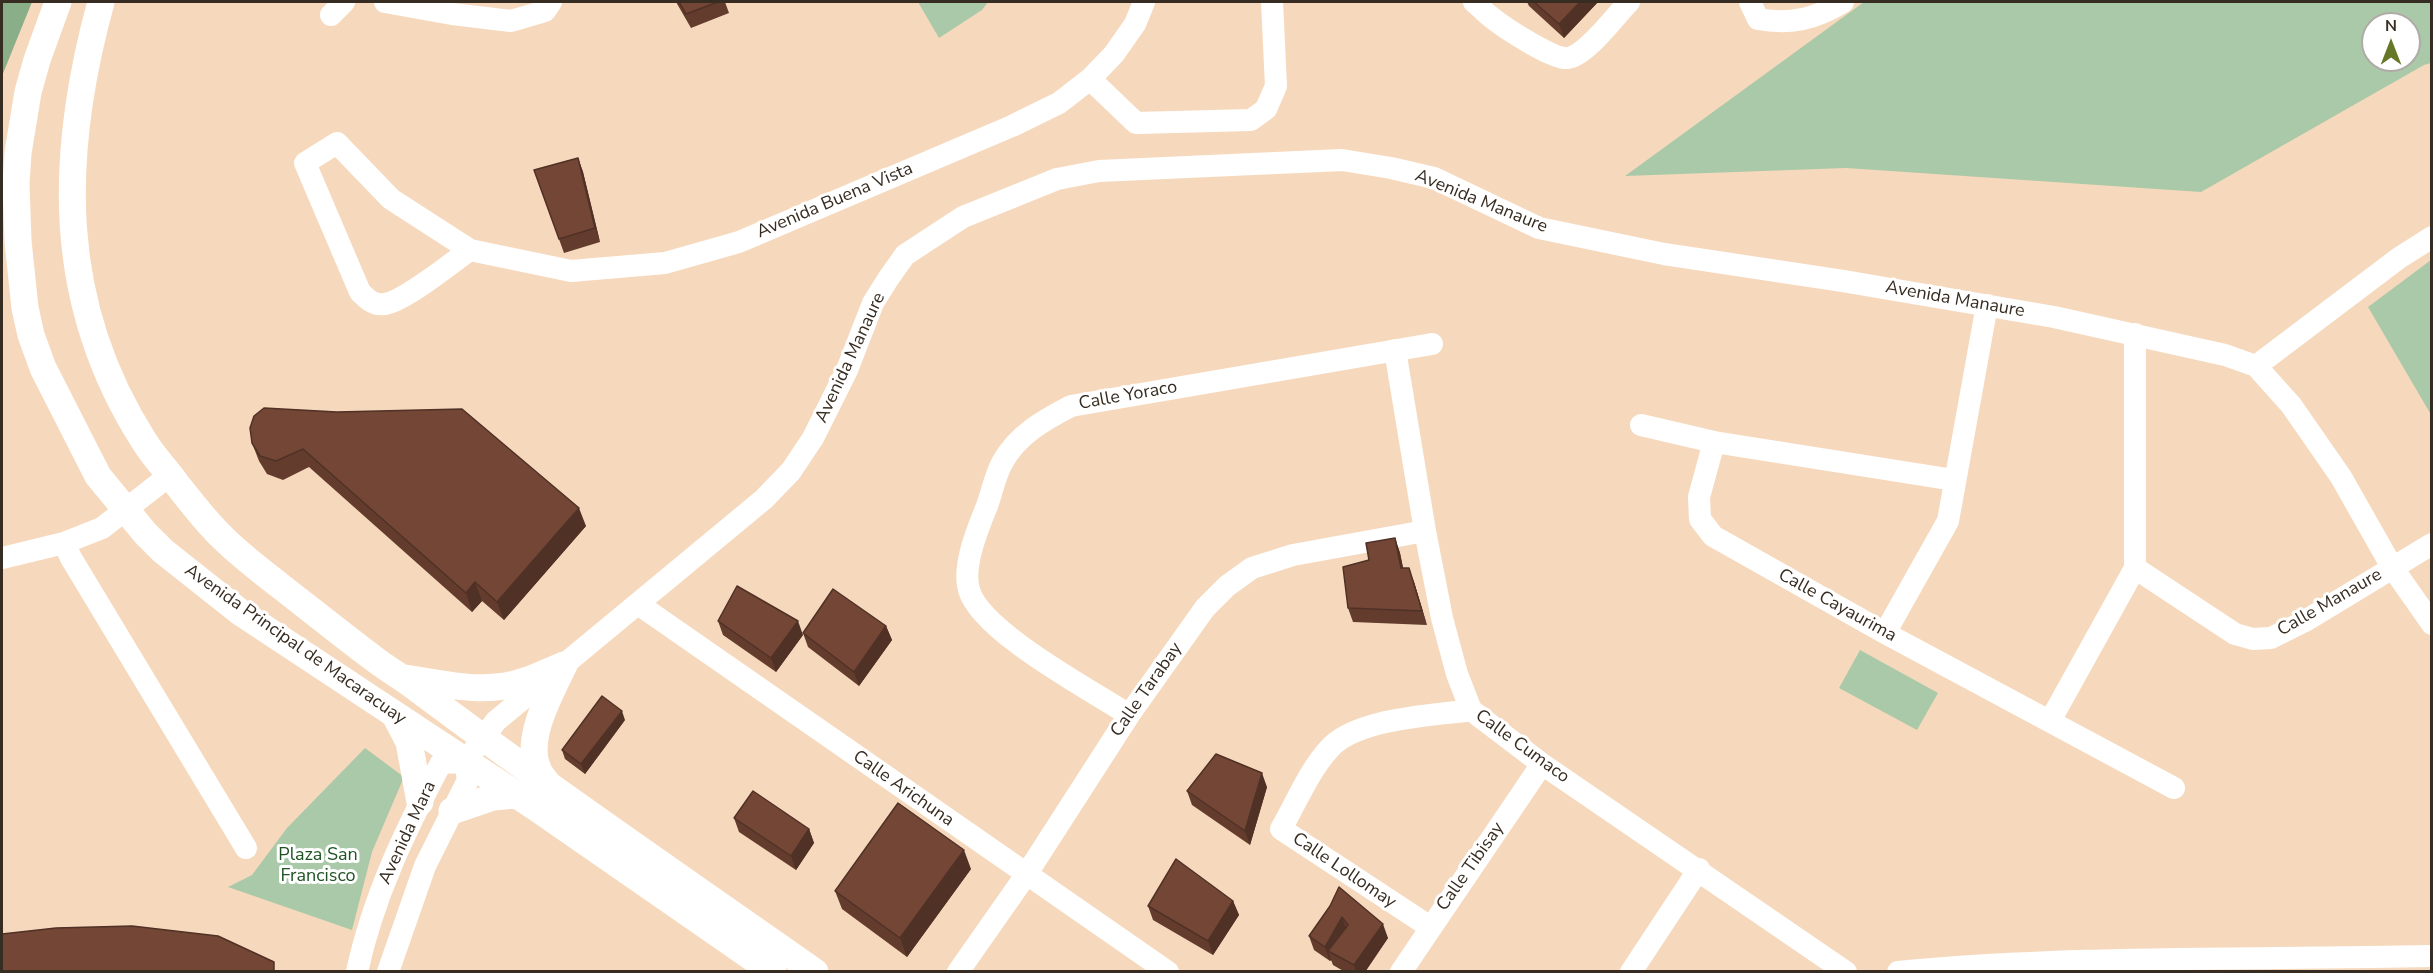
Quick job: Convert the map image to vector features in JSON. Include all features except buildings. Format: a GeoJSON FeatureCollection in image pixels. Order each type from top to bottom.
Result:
{"type":"FeatureCollection","features":[{"type":"Feature","properties":{"kind":"street","name":"Avenida Principal de Macaracuay"},"geometry":{"type":"LineString","coordinates":[[58,2],[28,92],[18,153],[16,212],[25,308],[31,335],[43,368],[98,476],[157,545],[240,612],[515,795],[773,972]]}},
{"type":"Feature","properties":{"kind":"street","name":"Avenida Principal de Macaracuay"},"geometry":{"type":"LineString","coordinates":[[101,2],[87,56],[76,120],[72,198],[74,239],[88,317],[98,350],[144,442],[207,521],[240,554],[376,661],[403,678],[551,788],[815,972]]}},
{"type":"Feature","properties":{"kind":"street"},"geometry":{"type":"LineString","coordinates":[[385,2],[452,14],[511,21],[545,11],[551,2]]}},
{"type":"Feature","properties":{"kind":"street","name":"Avenida Buena Vista"},"geometry":{"type":"LineString","coordinates":[[470,250],[398,300],[383,305],[369,301],[360,292],[305,163],[337,143],[391,199],[470,250],[571,271],[665,263],[739,242],[930,162],[1059,103],[1090,79],[1114,54],[1135,24],[1144,2]]}},
{"type":"Feature","properties":{"kind":"street"},"geometry":{"type":"LineString","coordinates":[[1090,79],[1136,123],[1251,120],[1266,108],[1276,86],[1272,2]]}},
{"type":"Feature","properties":{"kind":"street"},"geometry":{"type":"LineString","coordinates":[[1475,2],[1502,24],[1554,56],[1568,58],[1582,51],[1629,2]]}},
{"type":"Feature","properties":{"kind":"street"},"geometry":{"type":"LineString","coordinates":[[1750,2],[1758,19],[1773,22],[1797,22],[1843,2]]}},
{"type":"Feature","properties":{"kind":"street","name":"Avenida Manaure"},"geometry":{"type":"LineString","coordinates":[[465,762],[496,721],[764,499],[791,471],[831,406],[873,303],[905,255],[963,217],[1057,179],[1099,171],[1342,160],[1391,168],[1434,178],[1539,228],[1664,254],[1987,305],[2135,334],[2225,355],[2256,366],[2291,405],[2341,477],[2392,567],[2432,624]]}},
{"type":"Feature","properties":{"kind":"street"},"geometry":{"type":"LineString","coordinates":[[2256,366],[2399,258],[2432,237]]}},
{"type":"Feature","properties":{"kind":"street"},"geometry":{"type":"LineString","coordinates":[[1885,633],[1948,521],[1987,305]]}},
{"type":"Feature","properties":{"kind":"street"},"geometry":{"type":"LineString","coordinates":[[2050,721],[2135,568],[2135,334]]}},
{"type":"Feature","properties":{"kind":"street","name":"Calle Yoraco"},"geometry":{"type":"LineString","coordinates":[[1129,715],[1008,637],[975,604],[968,589],[968,569],[975,539],[1002,463],[1012,448],[1025,434],[1045,419],[1071,406],[1432,344]]}},
{"type":"Feature","properties":{"kind":"street","name":"Calle Cumaco"},"geometry":{"type":"LineString","coordinates":[[1395,350],[1442,618],[1457,674],[1471,710],[1542,764],[1699,869],[1846,972]]}},
{"type":"Feature","properties":{"kind":"street"},"geometry":{"type":"LineString","coordinates":[[1641,425],[1714,442],[1954,480]]}},
{"type":"Feature","properties":{"kind":"street","name":"Calle Cayaurima"},"geometry":{"type":"LineString","coordinates":[[1714,442],[1699,497],[1700,519],[1713,536],[1885,633],[2174,788]]}},
{"type":"Feature","properties":{"kind":"street"},"geometry":{"type":"LineString","coordinates":[[2,558],[64,543],[102,528],[170,475]]}},
{"type":"Feature","properties":{"kind":"street","name":"Calle Tarabay"},"geometry":{"type":"LineString","coordinates":[[958,972],[1026,874],[1129,715],[1205,608],[1227,586],[1252,568],[1293,555],[1425,531]]}},
{"type":"Feature","properties":{"kind":"street"},"geometry":{"type":"LineString","coordinates":[[64,543],[246,848]]}},
{"type":"Feature","properties":{"kind":"street","name":"Calle Manaure"},"geometry":{"type":"LineString","coordinates":[[2135,568],[2235,634],[2253,639],[2271,638],[2305,621],[2432,544]]}},
{"type":"Feature","properties":{"kind":"street","name":"Calle Arichuna"},"geometry":{"type":"LineString","coordinates":[[638,604],[1168,972]]}},
{"type":"Feature","properties":{"kind":"street"},"geometry":{"type":"LineString","coordinates":[[403,678],[458,687],[504,686],[524,682],[564,665]]}},
{"type":"Feature","properties":{"kind":"street"},"geometry":{"type":"LineString","coordinates":[[551,788],[538,769],[534,745],[537,728],[564,665]]}},
{"type":"Feature","properties":{"kind":"street","name":"Calle Lollomay"},"geometry":{"type":"LineString","coordinates":[[1430,927],[1281,829],[1318,764],[1329,748],[1344,737],[1390,722],[1471,710]]}},
{"type":"Feature","properties":{"kind":"street"},"geometry":{"type":"LineString","coordinates":[[396,717],[409,742],[420,802]]}},
{"type":"Feature","properties":{"kind":"street","name":"Avenida Mara"},"geometry":{"type":"LineString","coordinates":[[357,972],[365,934],[397,848],[420,802],[441,763],[465,762],[468,780],[425,866],[388,972]]}},
{"type":"Feature","properties":{"kind":"street","name":"Calle Tibisay"},"geometry":{"type":"LineString","coordinates":[[1401,972],[1542,764]]}},
{"type":"Feature","properties":{"kind":"street"},"geometry":{"type":"LineString","coordinates":[[452,811],[493,796],[515,795]]}},
{"type":"Feature","properties":{"kind":"street"},"geometry":{"type":"LineString","coordinates":[[1631,972],[1699,869]]}},
{"type":"Feature","properties":{"kind":"street"},"geometry":{"type":"LineString","coordinates":[[1912,971],[2104,966],[2295,965],[2432,956]]}},
{"type":"Feature","properties":{"kind":"green space"},"geometry":{"type":"Polygon","coordinates":[[[2,2],[32,2],[2,76],[2,2]]]}},
{"type":"Feature","properties":{"kind":"green space"},"geometry":{"type":"Polygon","coordinates":[[[918,2],[988,2],[982,10],[939,38],[918,2]]]}},
{"type":"Feature","properties":{"kind":"green space"},"geometry":{"type":"Polygon","coordinates":[[[1864,2],[2431,2],[2431,63],[2421,67],[2421,12],[2361,12],[2361,72],[2412,72],[2201,192],[1846,168],[1625,176],[1864,2]]]}},
{"type":"Feature","properties":{"kind":"green space"},"geometry":{"type":"Polygon","coordinates":[[[2431,260],[2432,413],[2430,413],[2368,307],[2431,260]]]}},
{"type":"Feature","properties":{"kind":"green space"},"geometry":{"type":"Polygon","coordinates":[[[1860,650],[1938,693],[1917,730],[1839,688],[1860,650]]]}},
{"type":"Feature","properties":{"kind":"green space","name":"Plaza San Francisco"},"geometry":{"type":"Polygon","coordinates":[[[365,748],[404,777],[372,852],[352,930],[228,887],[252,875],[287,828],[365,748]]]}}]}
